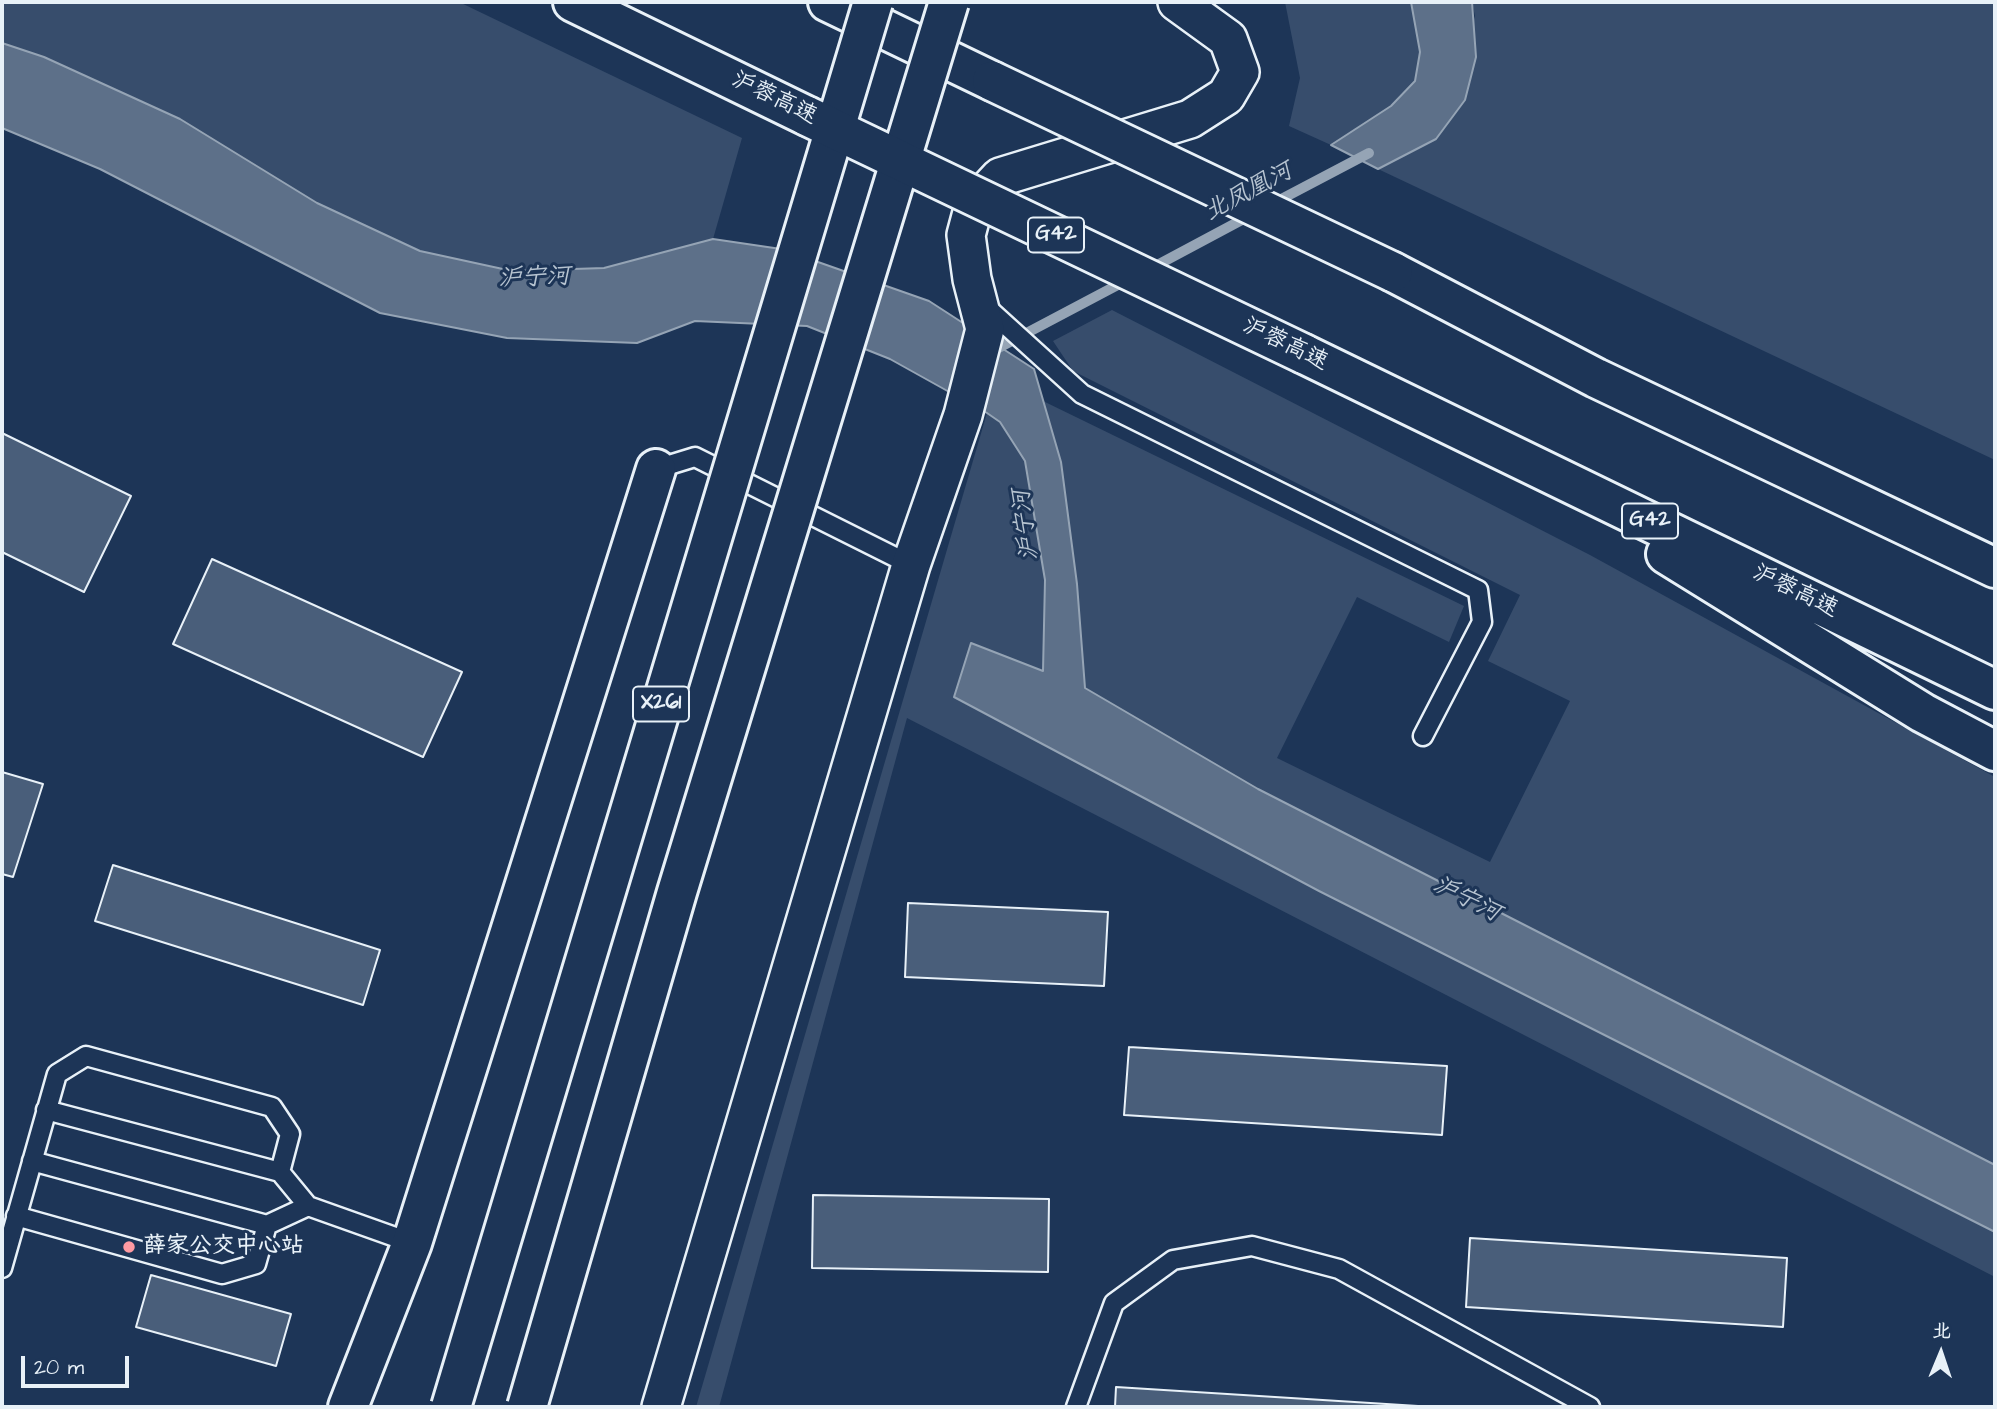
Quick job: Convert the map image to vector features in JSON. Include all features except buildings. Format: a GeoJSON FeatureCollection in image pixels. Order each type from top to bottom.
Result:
{"type":"FeatureCollection","features":[{"type":"Feature","properties":{"kind":"main road","name":"沪蓉高速"},"geometry":{"type":"LineString","coordinates":[[573,2],[1480,438],[1995,690]]}},
{"type":"Feature","properties":{"kind":"main road"},"geometry":{"type":"LineString","coordinates":[[828,2],[1393,272],[1596,378],[1995,568]]}},
{"type":"Feature","properties":{"kind":"main road","name":"X261"},"geometry":{"type":"LineString","coordinates":[[451,1407],[873,2]]}},
{"type":"Feature","properties":{"kind":"main road"},"geometry":{"type":"LineString","coordinates":[[527,1407],[673,905],[949,2]]}},
{"type":"Feature","properties":{"kind":"main road"},"geometry":{"type":"LineString","coordinates":[[1480,438],[1923,713],[1995,751]]}},
{"type":"Feature","properties":{"kind":"main road"},"geometry":{"type":"LineString","coordinates":[[348,1407],[412,1243],[656,469]]}},
{"type":"Feature","properties":{"kind":"street"},"geometry":{"type":"LineString","coordinates":[[660,1407],[911,565],[962,415],[988,316],[966,235],[975,205],[1000,177],[1190,119],[1226,96],[1240,72],[1228,39],[1177,2]]}},
{"type":"Feature","properties":{"kind":"lane"},"geometry":{"type":"LineString","coordinates":[[988,316],[1038,354],[1082,394],[1478,590],[1482,622],[1423,736]]}},
{"type":"Feature","properties":{"kind":"lane"},"geometry":{"type":"LineString","coordinates":[[656,469],[695,457],[911,565]]}},
{"type":"Feature","properties":{"kind":"lane"},"geometry":{"type":"LineString","coordinates":[[2,1268],[57,1074],[86,1056],[272,1107],[290,1134],[280,1172]]}},
{"type":"Feature","properties":{"kind":"lane"},"geometry":{"type":"LineString","coordinates":[[46,1110],[280,1172],[308,1206],[412,1243]]}},
{"type":"Feature","properties":{"kind":"lane"},"geometry":{"type":"LineString","coordinates":[[32,1161],[267,1225],[308,1206]]}},
{"type":"Feature","properties":{"kind":"lane"},"geometry":{"type":"LineString","coordinates":[[16,1216],[222,1274],[256,1264],[267,1225]]}},
{"type":"Feature","properties":{"kind":"lane"},"geometry":{"type":"LineString","coordinates":[[1076,1407],[1114,1303],[1173,1260],[1252,1246],[1339,1269],[1590,1407]]}},
{"type":"Feature","properties":{"kind":"shaded area"},"geometry":{"type":"Polygon","coordinates":[[[2,2],[459,2],[742,138],[713,239],[604,268],[512,271],[420,251],[317,203],[180,119],[44,57],[2,43],[2,2]]]}},
{"type":"Feature","properties":{"kind":"shaded area"},"geometry":{"type":"Polygon","coordinates":[[[1285,2],[1411,2],[1420,52],[1415,81],[1391,106],[1331,145],[1289,126],[1300,78],[1285,2]]]}},
{"type":"Feature","properties":{"kind":"shaded area"},"geometry":{"type":"Polygon","coordinates":[[[1472,2],[1995,2],[1995,460],[1378,169],[1436,138],[1475,16],[1472,2]]]}},
{"type":"Feature","properties":{"kind":"shaded area"},"geometry":{"type":"Polygon","coordinates":[[[1112,310],[1590,555],[1995,777],[1995,1165],[1258,789],[1085,688],[1077,584],[1043,401],[1464,606],[1449,642],[1357,597],[1277,758],[1490,862],[1570,701],[1488,661],[1520,595],[1073,371],[1053,341],[1112,310]]]}},
{"type":"Feature","properties":{"kind":"shaded area"},"geometry":{"type":"Polygon","coordinates":[[[987,413],[1000,423],[1025,461],[1045,580],[1043,671],[955,698],[1319,891],[1995,1232],[1995,1277],[907,718],[719,1407],[696,1407],[987,413]]]}},
{"type":"Feature","properties":{"kind":"water"},"geometry":{"type":"Polygon","coordinates":[[[1411,2],[1472,2],[1476,57],[1465,100],[1436,139],[1378,169],[1331,145],[1391,106],[1415,81],[1420,52],[1411,2]]]}},
{"type":"Feature","properties":{"kind":"water","name":"沪宁河"},"geometry":{"type":"Polygon","coordinates":[[[2,43],[44,57],[180,119],[317,203],[420,251],[512,271],[604,268],[713,239],[781,249],[929,301],[1034,369],[1061,462],[1077,584],[1085,688],[1258,789],[1995,1165],[1995,1232],[1319,891],[954,697],[971,643],[1043,671],[1045,580],[1025,461],[1000,422],[987,413],[890,359],[807,326],[695,321],[637,343],[507,338],[380,313],[100,169],[2,128],[2,43]]]}},
{"type":"Feature","properties":{"kind":"waterway","name":"北凤凰河"},"geometry":{"type":"LineString","coordinates":[[1272,204],[1369,153]]}},
{"type":"Feature","properties":{"kind":"waterway","name":"北凤凰河"},"geometry":{"type":"LineString","coordinates":[[1148,270],[1251,215]]}},
{"type":"Feature","properties":{"kind":"waterway","name":"北凤凰河"},"geometry":{"type":"LineString","coordinates":[[987,354],[1127,280]]}},
{"type":"Feature","properties":{"kind":"place","name":"薛家公交中心站"},"geometry":{"type":"Point","coordinates":[129,1247]}}]}
